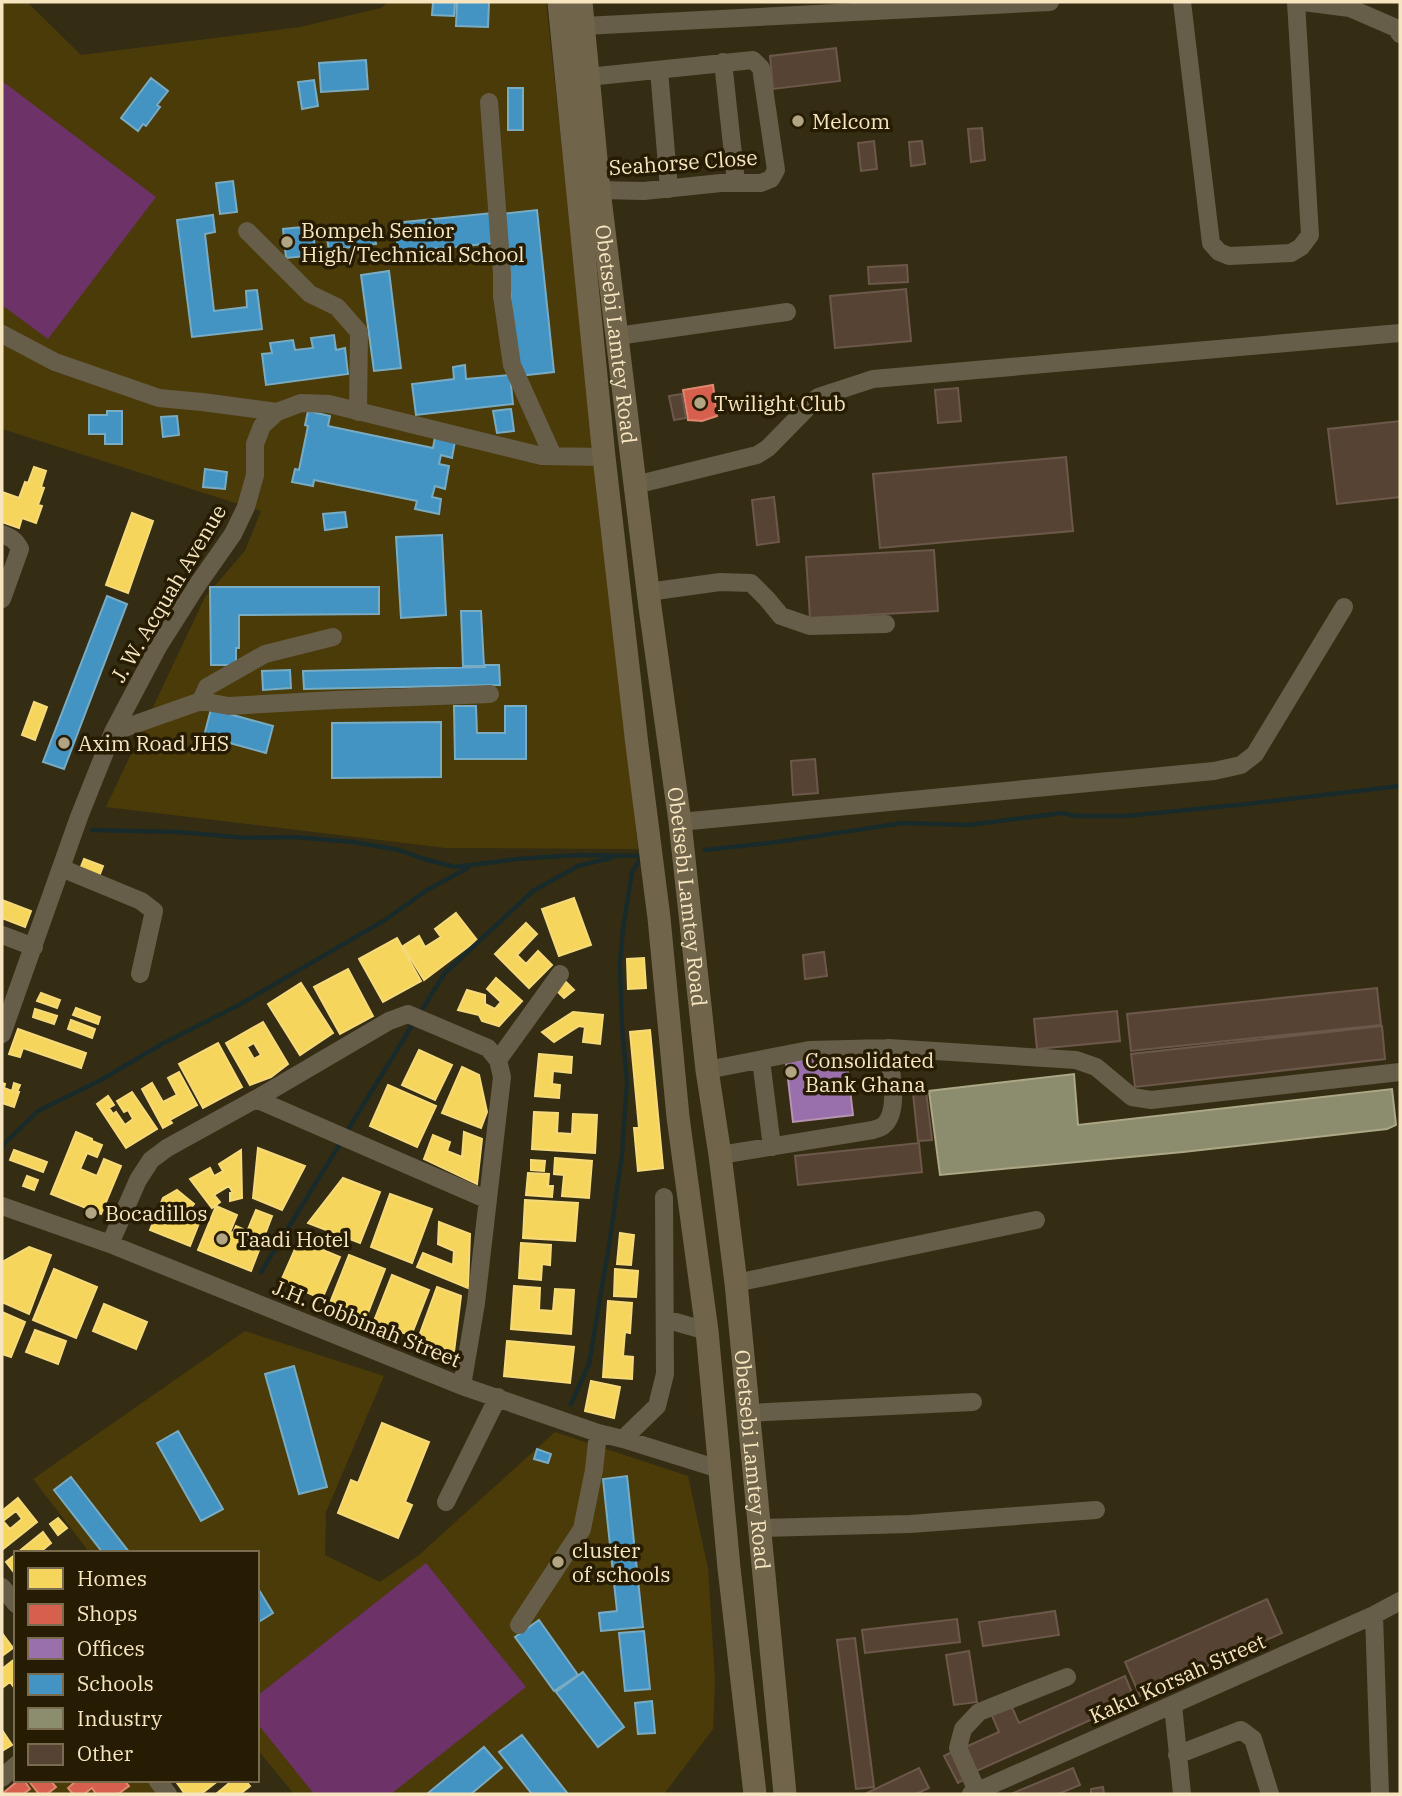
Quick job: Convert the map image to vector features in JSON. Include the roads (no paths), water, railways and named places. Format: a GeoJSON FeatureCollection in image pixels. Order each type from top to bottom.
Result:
{"type":"FeatureCollection","features":[{"type":"Feature","properties":{"kind":"main road","name":"Obetsebi Lamtey Road"},"geometry":{"type":"LineString","coordinates":[[559,2],[604,457],[659,918],[678,1117],[707,1331],[719,1469],[755,1794]]}},
{"type":"Feature","properties":{"kind":"main road","name":"Obetsebi Lamtey Road"},"geometry":{"type":"LineString","coordinates":[[581,2],[599,190],[648,592],[680,822],[707,1070],[736,1283],[785,1794]]}},
{"type":"Feature","properties":{"kind":"street"},"geometry":{"type":"LineString","coordinates":[[584,26],[732,10],[1050,2]]}},
{"type":"Feature","properties":{"kind":"street"},"geometry":{"type":"LineString","coordinates":[[1182,2],[1211,243],[1219,252],[1229,257],[1291,253],[1301,247],[1310,235],[1296,2]]}},
{"type":"Feature","properties":{"kind":"street"},"geometry":{"type":"LineString","coordinates":[[1303,2],[1350,8],[1396,28],[1400,34]]}},
{"type":"Feature","properties":{"kind":"street","name":"Seahorse Close"},"geometry":{"type":"LineString","coordinates":[[599,190],[644,191],[736,182],[761,183],[771,178],[776,170],[761,68],[753,60],[723,62]]}},
{"type":"Feature","properties":{"kind":"street"},"geometry":{"type":"LineString","coordinates":[[589,77],[723,62],[736,182]]}},
{"type":"Feature","properties":{"kind":"street"},"geometry":{"type":"LineString","coordinates":[[659,70],[669,189]]}},
{"type":"Feature","properties":{"kind":"street"},"geometry":{"type":"LineString","coordinates":[[489,102],[502,296],[512,365],[553,456]]}},
{"type":"Feature","properties":{"kind":"street"},"geometry":{"type":"LineString","coordinates":[[247,231],[310,294],[338,307],[359,332],[358,412]]}},
{"type":"Feature","properties":{"kind":"street"},"geometry":{"type":"LineString","coordinates":[[617,336],[787,312]]}},
{"type":"Feature","properties":{"kind":"street"},"geometry":{"type":"LineString","coordinates":[[635,485],[757,456],[818,397],[873,379],[1400,333]]}},
{"type":"Feature","properties":{"kind":"street"},"geometry":{"type":"LineString","coordinates":[[2,334],[55,362],[159,398],[278,412],[301,403],[329,404],[530,454],[604,457]]}},
{"type":"Feature","properties":{"kind":"street","name":"J. W. Acquah Avenue"},"geometry":{"type":"LineString","coordinates":[[3,1026],[113,732],[158,647],[233,534],[246,507],[255,475],[255,444],[262,426],[278,412]]}},
{"type":"Feature","properties":{"kind":"street"},"geometry":{"type":"LineString","coordinates":[[2,534],[17,543],[20,549],[2,599]]}},
{"type":"Feature","properties":{"kind":"street"},"geometry":{"type":"LineString","coordinates":[[648,592],[720,582],[751,583],[781,616],[810,626],[887,624]]}},
{"type":"Feature","properties":{"kind":"street"},"geometry":{"type":"LineString","coordinates":[[680,822],[1214,771],[1241,765],[1255,754],[1344,607]]}},
{"type":"Feature","properties":{"kind":"street"},"geometry":{"type":"LineString","coordinates":[[201,701],[207,687],[265,654],[332,637]]}},
{"type":"Feature","properties":{"kind":"street"},"geometry":{"type":"LineString","coordinates":[[113,732],[201,701],[229,706],[490,694]]}},
{"type":"Feature","properties":{"kind":"street"},"geometry":{"type":"LineString","coordinates":[[61,868],[141,901],[153,911],[141,974]]}},
{"type":"Feature","properties":{"kind":"street"},"geometry":{"type":"LineString","coordinates":[[2,935],[34,947]]}},
{"type":"Feature","properties":{"kind":"street"},"geometry":{"type":"LineString","coordinates":[[498,1060],[560,974]]}},
{"type":"Feature","properties":{"kind":"street"},"geometry":{"type":"LineString","coordinates":[[110,1244],[138,1180],[150,1160],[389,1021],[408,1014],[488,1048],[498,1060],[502,1077],[476,1303],[462,1386]]}},
{"type":"Feature","properties":{"kind":"street"},"geometry":{"type":"LineString","coordinates":[[707,1070],[809,1051],[888,1048],[1076,1060],[1096,1067],[1132,1097],[1151,1100],[1400,1072]]}},
{"type":"Feature","properties":{"kind":"street"},"geometry":{"type":"LineString","coordinates":[[720,1155],[873,1130],[885,1125],[892,1112],[894,1100],[888,1048]]}},
{"type":"Feature","properties":{"kind":"street"},"geometry":{"type":"LineString","coordinates":[[761,1060],[772,1147]]}},
{"type":"Feature","properties":{"kind":"street"},"geometry":{"type":"LineString","coordinates":[[256,1099],[488,1200]]}},
{"type":"Feature","properties":{"kind":"street"},"geometry":{"type":"LineString","coordinates":[[623,1439],[657,1406],[666,1374],[664,1198]]}},
{"type":"Feature","properties":{"kind":"street","name":"J.H. Cobbinah Street"},"geometry":{"type":"LineString","coordinates":[[2,1206],[110,1244],[462,1386],[598,1433],[719,1469]]}},
{"type":"Feature","properties":{"kind":"street"},"geometry":{"type":"LineString","coordinates":[[736,1283],[1036,1220]]}},
{"type":"Feature","properties":{"kind":"street"},"geometry":{"type":"LineString","coordinates":[[666,1319],[707,1331]]}},
{"type":"Feature","properties":{"kind":"street"},"geometry":{"type":"LineString","coordinates":[[446,1502],[498,1397]]}},
{"type":"Feature","properties":{"kind":"street"},"geometry":{"type":"LineString","coordinates":[[748,1413],[973,1402]]}},
{"type":"Feature","properties":{"kind":"street"},"geometry":{"type":"LineString","coordinates":[[519,1625],[582,1529],[594,1471],[598,1433]]}},
{"type":"Feature","properties":{"kind":"street"},"geometry":{"type":"LineString","coordinates":[[759,1528],[911,1524],[1096,1510]]}},
{"type":"Feature","properties":{"kind":"street"},"geometry":{"type":"LineString","coordinates":[[2,1587],[14,1602]]}},
{"type":"Feature","properties":{"kind":"street","name":"Kaku Korsah Street"},"geometry":{"type":"LineString","coordinates":[[974,1793],[1400,1601]]}},
{"type":"Feature","properties":{"kind":"street"},"geometry":{"type":"LineString","coordinates":[[1374,1615],[1380,1794]]}},
{"type":"Feature","properties":{"kind":"street"},"geometry":{"type":"LineString","coordinates":[[974,1793],[958,1748],[963,1729],[979,1712],[1067,1677]]}},
{"type":"Feature","properties":{"kind":"street"},"geometry":{"type":"LineString","coordinates":[[1173,1705],[1182,1794]]}},
{"type":"Feature","properties":{"kind":"street"},"geometry":{"type":"LineString","coordinates":[[1177,1755],[1241,1730],[1253,1740],[1270,1794]]}},
{"type":"Feature","properties":{"kind":"waterway"},"geometry":{"type":"LineString","coordinates":[[705,850],[903,823],[968,825],[1062,813],[1077,816],[1126,816],[1400,786]]}},
{"type":"Feature","properties":{"kind":"waterway"},"geometry":{"type":"LineString","coordinates":[[92,830],[177,832],[247,838],[295,837],[353,842],[399,850],[455,867],[580,855],[642,856]]}},
{"type":"Feature","properties":{"kind":"waterway"},"geometry":{"type":"LineString","coordinates":[[571,1404],[589,1364],[622,1155],[627,1082],[620,964],[632,872],[642,857]]}},
{"type":"Feature","properties":{"kind":"waterway"},"geometry":{"type":"LineString","coordinates":[[423,1008],[445,973],[533,891],[578,866],[611,858]]}},
{"type":"Feature","properties":{"kind":"waterway"},"geometry":{"type":"LineString","coordinates":[[2,1150],[4,1144],[38,1111],[237,1006],[385,920],[427,890],[468,868]]}},
{"type":"Feature","properties":{"kind":"waterway"},"geometry":{"type":"LineString","coordinates":[[349,1128],[413,1024]]}},
{"type":"Feature","properties":{"kind":"waterway"},"geometry":{"type":"LineString","coordinates":[[261,1272],[341,1142]]}},
{"type":"Feature","properties":{"kind":"place","name":"Melcom"},"geometry":{"type":"Point","coordinates":[798,121]}},
{"type":"Feature","properties":{"kind":"place","name":"Bompeh Senior High/Technical School"},"geometry":{"type":"Point","coordinates":[287,242]}},
{"type":"Feature","properties":{"kind":"place","name":"Twilight Club"},"geometry":{"type":"Point","coordinates":[700,403]}},
{"type":"Feature","properties":{"kind":"place","name":"Axim Road JHS"},"geometry":{"type":"Point","coordinates":[64,743]}},
{"type":"Feature","properties":{"kind":"place","name":"Consolidated Bank Ghana"},"geometry":{"type":"Point","coordinates":[791,1072]}},
{"type":"Feature","properties":{"kind":"place","name":"Bocadillos"},"geometry":{"type":"Point","coordinates":[91,1213]}},
{"type":"Feature","properties":{"kind":"place","name":"Taadi Hotel"},"geometry":{"type":"Point","coordinates":[222,1239]}},
{"type":"Feature","properties":{"kind":"place","name":"cluster of schools"},"geometry":{"type":"Point","coordinates":[558,1562]}}]}
